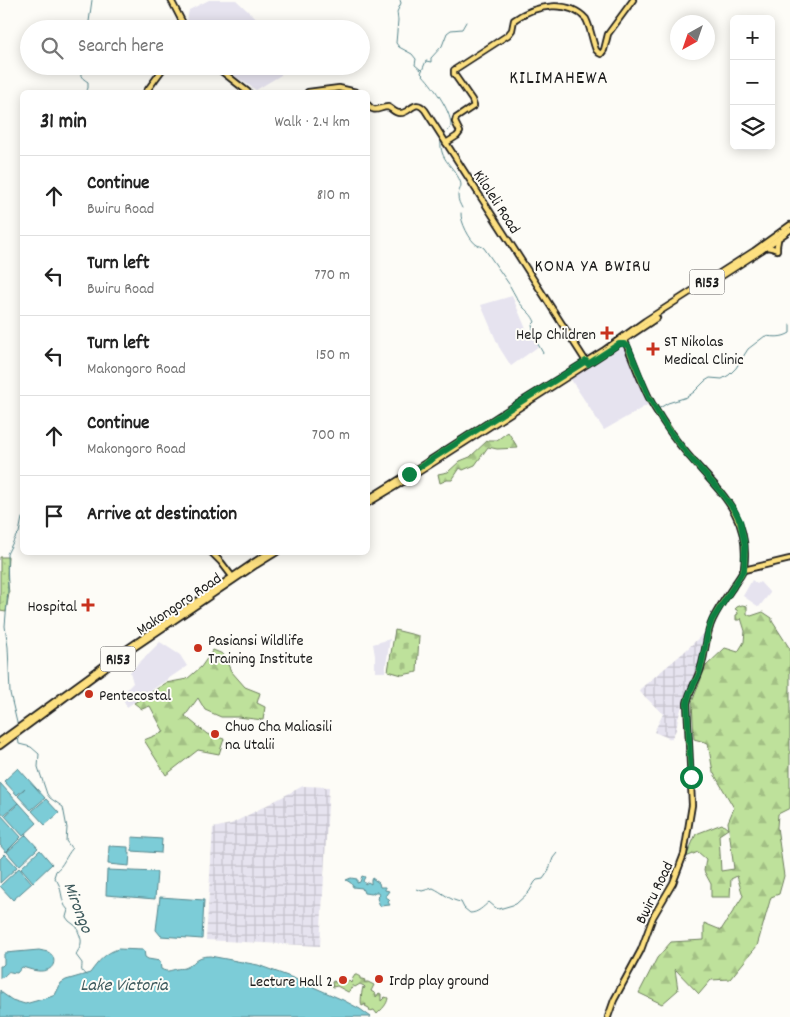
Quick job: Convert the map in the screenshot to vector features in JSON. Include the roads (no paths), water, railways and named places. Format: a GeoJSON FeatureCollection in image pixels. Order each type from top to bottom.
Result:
{"type":"FeatureCollection","features":[{"type":"Feature","properties":{"kind":"main road"},"geometry":{"type":"LineString","coordinates":[[171,0],[181,20]]}},
{"type":"Feature","properties":{"kind":"main road"},"geometry":{"type":"LineString","coordinates":[[446,143],[460,132],[455,122],[456,118],[474,106],[454,74],[454,70],[506,38],[511,32],[515,19],[541,4],[552,1],[567,3],[577,8],[583,15],[589,26],[596,50],[601,54],[604,50],[608,34],[632,0]]}},
{"type":"Feature","properties":{"kind":"main road"},"geometry":{"type":"LineString","coordinates":[[147,90],[158,75]]}},
{"type":"Feature","properties":{"kind":"main road"},"geometry":{"type":"LineString","coordinates":[[226,75],[245,90]]}},
{"type":"Feature","properties":{"kind":"main road"},"geometry":{"type":"LineString","coordinates":[[324,90],[339,88],[348,90]]}},
{"type":"Feature","properties":{"kind":"main road","name":"Kiloleli Road"},"geometry":{"type":"LineString","coordinates":[[370,108],[374,110],[388,107],[401,113],[420,105],[425,110],[587,362]]}},
{"type":"Feature","properties":{"kind":"main road","name":"R153"},"geometry":{"type":"LineString","coordinates":[[370,498],[503,413],[619,344],[645,322],[754,251],[790,225]]}},
{"type":"Feature","properties":{"kind":"main road","name":"R153"},"geometry":{"type":"LineString","coordinates":[[370,502],[790,230]]}},
{"type":"Feature","properties":{"kind":"main road"},"geometry":{"type":"LineString","coordinates":[[766,247],[778,250],[779,238]]}},
{"type":"Feature","properties":{"kind":"main road"},"geometry":{"type":"LineString","coordinates":[[625,338],[643,385],[663,422],[674,438],[719,490],[738,517],[745,546],[744,570],[790,559]]}},
{"type":"Feature","properties":{"kind":"main road"},"geometry":{"type":"LineString","coordinates":[[619,344],[628,346]]}},
{"type":"Feature","properties":{"kind":"main road"},"geometry":{"type":"LineString","coordinates":[[214,555],[233,579]]}},
{"type":"Feature","properties":{"kind":"main road","name":"Makongoro Road"},"geometry":{"type":"LineString","coordinates":[[233,579],[266,555]]}},
{"type":"Feature","properties":{"kind":"main road","name":"Makongoro Road"},"geometry":{"type":"LineString","coordinates":[[14,734],[114,657],[272,555]]}},
{"type":"Feature","properties":{"kind":"main road","name":"Bwiru Road"},"geometry":{"type":"LineString","coordinates":[[608,1017],[619,989],[641,950],[646,934],[673,883],[682,860],[692,805],[687,703],[699,674],[712,620],[744,570]]}},
{"type":"Feature","properties":{"kind":"main road","name":"R153"},"geometry":{"type":"LineString","coordinates":[[0,742],[14,734]]}},
{"type":"Feature","properties":{"kind":"main road","name":"R153"},"geometry":{"type":"LineString","coordinates":[[0,746],[14,734]]}},
{"type":"Feature","properties":{"kind":"water"},"geometry":{"type":"Polygon","coordinates":[[[18,768],[45,798],[31,810],[18,796],[25,788],[17,795],[4,781],[18,768]]]}},
{"type":"Feature","properties":{"kind":"water"},"geometry":{"type":"Polygon","coordinates":[[[0,783],[18,803],[4,815],[0,810],[0,783]]]}},
{"type":"Feature","properties":{"kind":"water"},"geometry":{"type":"Polygon","coordinates":[[[46,799],[59,813],[45,825],[32,811],[46,799]]]}},
{"type":"Feature","properties":{"kind":"water"},"geometry":{"type":"Polygon","coordinates":[[[19,803],[37,823],[23,836],[5,816],[19,803]]]}},
{"type":"Feature","properties":{"kind":"water"},"geometry":{"type":"Polygon","coordinates":[[[0,815],[21,837],[6,852],[0,845],[0,815]]]}},
{"type":"Feature","properties":{"kind":"water"},"geometry":{"type":"Polygon","coordinates":[[[26,835],[38,848],[19,866],[7,852],[26,835]]]}},
{"type":"Feature","properties":{"kind":"water"},"geometry":{"type":"Polygon","coordinates":[[[132,837],[162,839],[161,853],[132,851],[132,837]]]}},
{"type":"Feature","properties":{"kind":"water"},"geometry":{"type":"Polygon","coordinates":[[[109,846],[128,847],[128,853],[130,853],[129,866],[108,864],[109,846]]]}},
{"type":"Feature","properties":{"kind":"water"},"geometry":{"type":"Polygon","coordinates":[[[40,850],[52,864],[33,882],[21,868],[40,850]]]}},
{"type":"Feature","properties":{"kind":"water"},"geometry":{"type":"Polygon","coordinates":[[[5,854],[17,867],[0,883],[0,859],[5,854]]]}},
{"type":"Feature","properties":{"kind":"water"},"geometry":{"type":"Polygon","coordinates":[[[19,868],[32,883],[13,900],[0,886],[19,868]]]}},
{"type":"Feature","properties":{"kind":"water"},"geometry":{"type":"Polygon","coordinates":[[[107,870],[157,872],[155,899],[106,895],[107,870]]]}},
{"type":"Feature","properties":{"kind":"water"},"geometry":{"type":"Polygon","coordinates":[[[362,876],[365,877],[363,881],[365,884],[368,882],[371,884],[372,878],[379,883],[380,887],[385,887],[385,890],[389,891],[386,898],[390,900],[388,902],[390,905],[380,906],[377,898],[380,895],[378,892],[372,894],[364,893],[362,888],[353,887],[346,880],[351,878],[357,879],[357,883],[360,882],[362,876]]]}},
{"type":"Feature","properties":{"kind":"water"},"geometry":{"type":"Polygon","coordinates":[[[160,897],[204,900],[202,939],[161,936],[156,930],[160,897]]]}},
{"type":"Feature","properties":{"kind":"water","name":"Lake Victoria"},"geometry":{"type":"Polygon","coordinates":[[[118,949],[144,950],[145,957],[160,961],[161,969],[165,971],[185,968],[205,956],[258,965],[343,1000],[371,1017],[0,1017],[0,990],[12,1000],[25,1004],[50,997],[55,995],[61,983],[90,973],[102,958],[118,949]]]}},
{"type":"Feature","properties":{"kind":"water","name":"Lake Victoria"},"geometry":{"type":"Polygon","coordinates":[[[39,950],[48,952],[54,959],[50,969],[40,971],[22,967],[17,973],[9,972],[0,978],[0,966],[4,964],[5,953],[39,950]]]}},
{"type":"Feature","properties":{"kind":"waterway","name":"Mirongo"},"geometry":{"type":"LineString","coordinates":[[89,20],[92,0]]}},
{"type":"Feature","properties":{"kind":"waterway"},"geometry":{"type":"LineString","coordinates":[[400,0],[401,3],[397,12],[396,43],[399,47],[412,54],[416,59],[415,65],[421,70]]}},
{"type":"Feature","properties":{"kind":"waterway"},"geometry":{"type":"LineString","coordinates":[[444,135],[451,126],[448,112],[435,90],[421,73],[426,61],[431,62],[431,58],[442,46],[447,33],[451,30],[462,29],[466,22]]}},
{"type":"Feature","properties":{"kind":"waterway","name":"Mirongo"},"geometry":{"type":"LineString","coordinates":[[81,75],[88,82],[87,90]]}},
{"type":"Feature","properties":{"kind":"waterway"},"geometry":{"type":"LineString","coordinates":[[441,141],[442,153],[461,183],[458,196],[462,208]]}},
{"type":"Feature","properties":{"kind":"waterway"},"geometry":{"type":"LineString","coordinates":[[461,213],[464,226],[471,239],[477,245],[484,248],[509,284]]}},
{"type":"Feature","properties":{"kind":"waterway"},"geometry":{"type":"LineString","coordinates":[[510,286],[535,322],[532,325],[535,339],[543,353]]}},
{"type":"Feature","properties":{"kind":"waterway"},"geometry":{"type":"LineString","coordinates":[[658,409],[668,403],[687,397],[710,378],[722,379],[729,375],[736,368],[748,349],[765,336],[787,335],[790,333],[790,325]]}},
{"type":"Feature","properties":{"kind":"waterway","name":"Mirongo"},"geometry":{"type":"LineString","coordinates":[[18,727],[10,693],[5,626],[8,590],[7,554],[20,528]]}},
{"type":"Feature","properties":{"kind":"waterway","name":"Mirongo"},"geometry":{"type":"LineString","coordinates":[[18,736],[19,744],[31,747],[39,754],[38,767],[47,794],[63,807],[67,828],[66,841],[72,849],[56,871],[54,877],[68,910],[66,917],[77,927],[81,945],[76,955],[82,963],[82,970],[86,975]]}},
{"type":"Feature","properties":{"kind":"waterway"},"geometry":{"type":"LineString","coordinates":[[417,889],[422,891],[433,888],[461,902],[470,913],[478,911],[489,902],[499,909],[516,904],[529,892],[537,880],[543,879],[557,853]]}},
{"type":"Feature","properties":{"kind":"place","name":"Help Children"},"geometry":{"type":"Point","coordinates":[607,333]}},
{"type":"Feature","properties":{"kind":"place","name":"ST Nikolas Medical Clinic"},"geometry":{"type":"Point","coordinates":[653,349]}},
{"type":"Feature","properties":{"kind":"place","name":"Hospital"},"geometry":{"type":"Point","coordinates":[88,605]}},
{"type":"Feature","properties":{"kind":"place","name":"Pasiansi Wildlife Training Institute"},"geometry":{"type":"Point","coordinates":[198,648]}},
{"type":"Feature","properties":{"kind":"place","name":"Pentecostal"},"geometry":{"type":"Point","coordinates":[89,694]}},
{"type":"Feature","properties":{"kind":"place","name":"Chuo Cha Maliasili na Utalii"},"geometry":{"type":"Point","coordinates":[215,734]}},
{"type":"Feature","properties":{"kind":"place","name":"Irdp play ground"},"geometry":{"type":"Point","coordinates":[379,979]}},
{"type":"Feature","properties":{"kind":"place","name":"Lecture Hall 2"},"geometry":{"type":"Point","coordinates":[343,980]}},
{"type":"Feature","properties":{"kind":"district","name":"KILIMAHEWA"},"geometry":{"type":"Point","coordinates":[559,76]}},
{"type":"Feature","properties":{"kind":"district","name":"KONA YA BWIRU"},"geometry":{"type":"Point","coordinates":[593,265]}}]}
